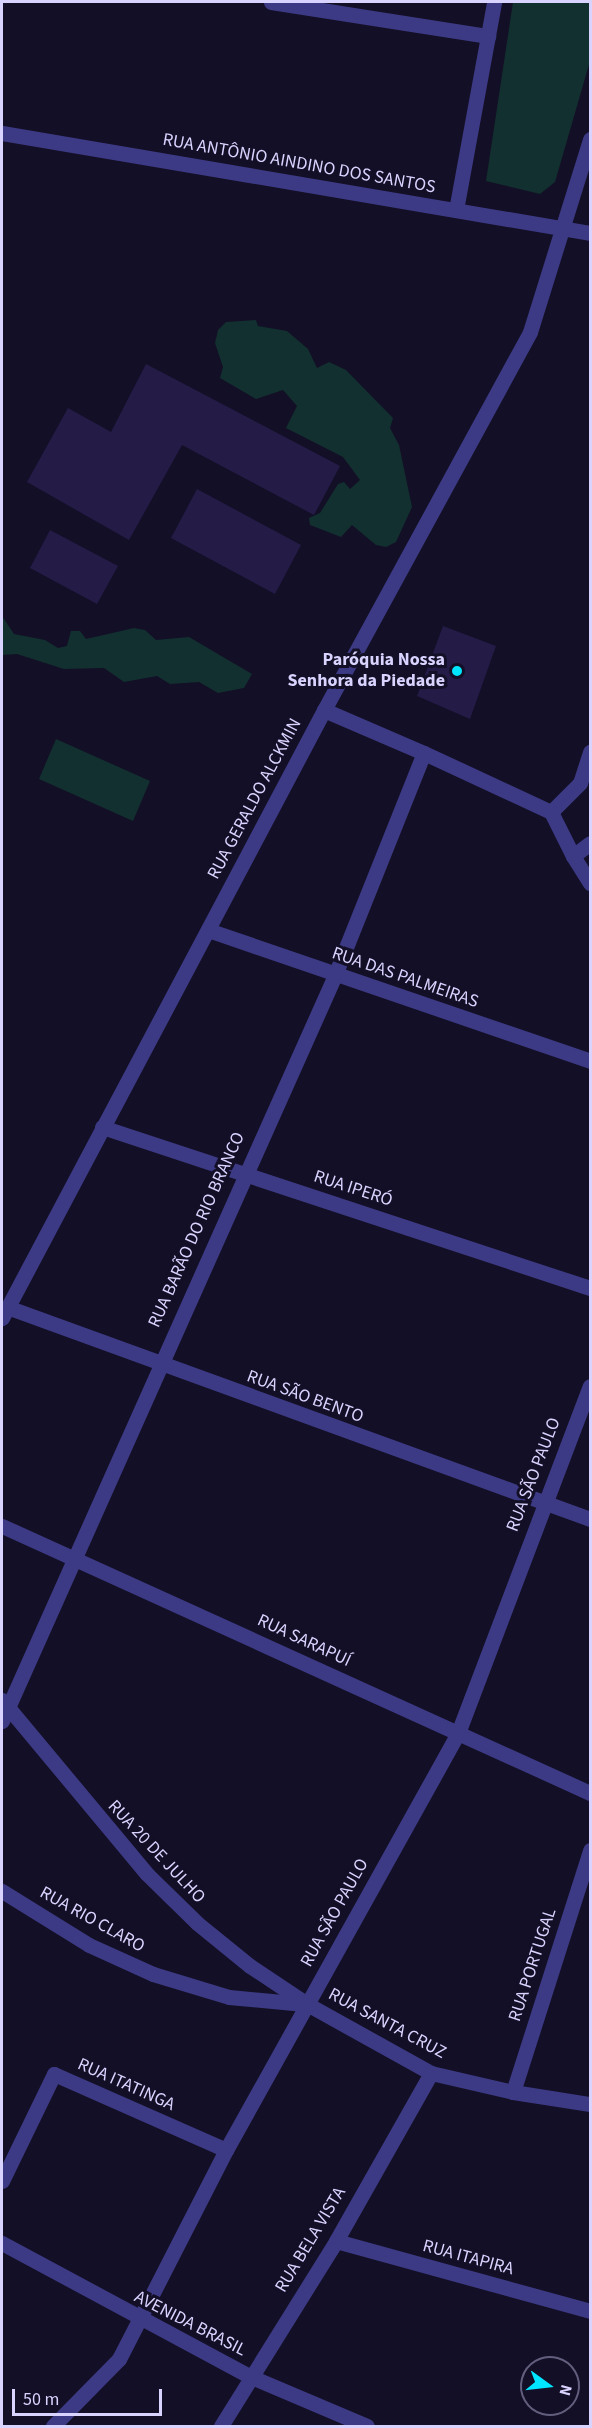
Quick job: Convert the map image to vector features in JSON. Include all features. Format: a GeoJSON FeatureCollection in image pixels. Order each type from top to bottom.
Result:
{"type":"FeatureCollection","features":[{"type":"Feature","properties":{"kind":"street"},"geometry":{"type":"LineString","coordinates":[[271,2],[488,36]]}},
{"type":"Feature","properties":{"kind":"street"},"geometry":{"type":"LineString","coordinates":[[456,210],[495,2]]}},
{"type":"Feature","properties":{"kind":"street","name":"RUA ANTÔNIO AINDINO DOS SANTOS"},"geometry":{"type":"LineString","coordinates":[[2,133],[591,233]]}},
{"type":"Feature","properties":{"kind":"street","name":"RUA GERALDO ALCKMIN"},"geometry":{"type":"LineString","coordinates":[[4,1312],[324,710],[530,332],[566,230],[591,139]]}},
{"type":"Feature","properties":{"kind":"street"},"geometry":{"type":"LineString","coordinates":[[324,710],[550,812],[573,856],[591,883]]}},
{"type":"Feature","properties":{"kind":"street"},"geometry":{"type":"LineString","coordinates":[[550,812],[580,783],[591,752]]}},
{"type":"Feature","properties":{"kind":"street","name":"RUA BARÃO DO RIO BRANCO"},"geometry":{"type":"LineString","coordinates":[[3,1709],[75,1558],[243,1174],[335,975],[423,753]]}},
{"type":"Feature","properties":{"kind":"street"},"geometry":{"type":"LineString","coordinates":[[573,856],[591,843]]}},
{"type":"Feature","properties":{"kind":"street","name":"RUA DAS PALMEIRAS"},"geometry":{"type":"LineString","coordinates":[[208,930],[591,1061]]}},
{"type":"Feature","properties":{"kind":"street","name":"RUA IPERÓ"},"geometry":{"type":"LineString","coordinates":[[102,1127],[591,1288]]}},
{"type":"Feature","properties":{"kind":"street","name":"RUA SÃO BENTO"},"geometry":{"type":"LineString","coordinates":[[4,1312],[591,1519]]}},
{"type":"Feature","properties":{"kind":"street","name":"RUA SÃO PAULO"},"geometry":{"type":"LineString","coordinates":[[52,2427],[119,2359],[226,2150],[458,1733],[543,1503],[591,1386]]}},
{"type":"Feature","properties":{"kind":"street","name":"RUA SARAPUÍ"},"geometry":{"type":"LineString","coordinates":[[2,1526],[591,1793]]}},
{"type":"Feature","properties":{"kind":"street","name":"RUA 20 DE JULHO"},"geometry":{"type":"LineString","coordinates":[[3,1709],[98,1818],[197,1923],[307,2004]]}},
{"type":"Feature","properties":{"kind":"street","name":"RUA PORTUGAL"},"geometry":{"type":"LineString","coordinates":[[513,2092],[591,1850]]}},
{"type":"Feature","properties":{"kind":"street","name":"RUA RIO CLARO"},"geometry":{"type":"LineString","coordinates":[[2,1891],[89,1945],[153,1974],[229,1996],[307,2004]]}},
{"type":"Feature","properties":{"kind":"street","name":"RUA SANTA CRUZ"},"geometry":{"type":"LineString","coordinates":[[307,2004],[431,2073],[513,2092],[591,2104]]}},
{"type":"Feature","properties":{"kind":"street","name":"RUA BELA VISTA"},"geometry":{"type":"LineString","coordinates":[[221,2427],[249,2376],[336,2241],[431,2073]]}},
{"type":"Feature","properties":{"kind":"street","name":"RUA ITATINGA"},"geometry":{"type":"LineString","coordinates":[[2,2181],[54,2074],[226,2150]]}},
{"type":"Feature","properties":{"kind":"street","name":"RUA ITAPIRA"},"geometry":{"type":"LineString","coordinates":[[336,2241],[591,2312]]}},
{"type":"Feature","properties":{"kind":"street","name":"AVENIDA BRASIL"},"geometry":{"type":"LineString","coordinates":[[2,2243],[139,2321],[249,2376],[367,2427]]}},
{"type":"Feature","properties":{"kind":"green space"},"geometry":{"type":"Polygon","coordinates":[[[513,2],[590,2],[590,61],[555,182],[540,194],[486,181],[513,2]]]}},
{"type":"Feature","properties":{"kind":"green space"},"geometry":{"type":"Polygon","coordinates":[[[256,320],[258,326],[287,331],[308,349],[317,368],[329,362],[346,370],[393,418],[390,428],[399,445],[412,507],[396,542],[386,547],[376,545],[352,525],[341,537],[310,525],[309,518],[320,513],[338,484],[344,482],[350,489],[360,480],[343,457],[286,428],[297,406],[283,390],[256,399],[220,378],[223,367],[215,343],[218,330],[226,322],[256,320]]]}},
{"type":"Feature","properties":{"kind":"green space"},"geometry":{"type":"Polygon","coordinates":[[[2,616],[14,634],[45,640],[58,648],[67,646],[71,631],[80,631],[86,639],[134,628],[145,630],[156,640],[189,637],[252,674],[244,688],[218,693],[199,682],[170,684],[157,676],[124,682],[104,668],[64,669],[17,654],[2,655],[2,616]]]}},
{"type":"Feature","properties":{"kind":"green space"},"geometry":{"type":"Polygon","coordinates":[[[56,739],[150,781],[133,821],[39,779],[56,739]]]}},
{"type":"Feature","properties":{"kind":"building"},"geometry":{"type":"Polygon","coordinates":[[[146,364],[340,466],[314,515],[182,445],[129,540],[27,482],[68,408],[111,432],[146,364]]]}},
{"type":"Feature","properties":{"kind":"building"},"geometry":{"type":"Polygon","coordinates":[[[197,489],[301,545],[275,594],[171,538],[197,489]]]}},
{"type":"Feature","properties":{"kind":"building"},"geometry":{"type":"Polygon","coordinates":[[[50,530],[118,566],[97,604],[30,568],[50,530]]]}},
{"type":"Feature","properties":{"kind":"building","name":"Paróquia Nossa Senhora da Piedade"},"geometry":{"type":"Polygon","coordinates":[[[443,626],[496,646],[470,719],[417,696],[443,626]]]}},
{"type":"Feature","properties":{"kind":"place","name":"Paróquia Nossa Senhora da Piedade"},"geometry":{"type":"Point","coordinates":[457,671]}}]}
